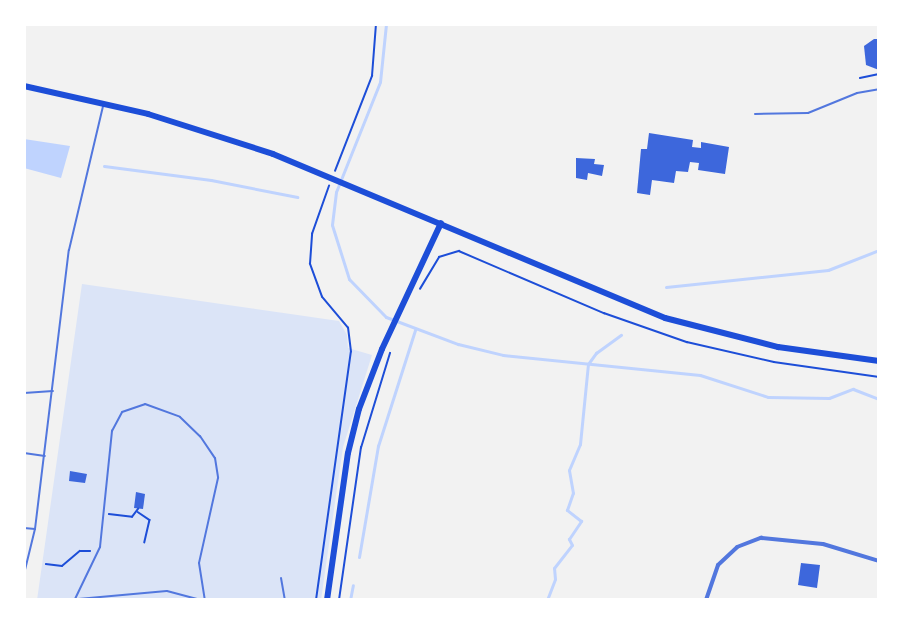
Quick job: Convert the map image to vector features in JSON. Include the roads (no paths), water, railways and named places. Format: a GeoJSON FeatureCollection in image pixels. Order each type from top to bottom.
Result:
{"type":"FeatureCollection","features":[{"type":"Feature","properties":{"kind":"main road"},"geometry":{"type":"LineString","coordinates":[[24,87],[103,104],[216,135],[299,164],[441,223],[606,297],[665,318],[767,345],[879,361]]}},
{"type":"Feature","properties":{"kind":"main road"},"geometry":{"type":"LineString","coordinates":[[327,600],[348,453],[364,394],[407,293],[441,223]]}},
{"type":"Feature","properties":{"kind":"street"},"geometry":{"type":"LineString","coordinates":[[706,600],[718,565],[737,547],[761,538],[823,544],[879,561]]}},
{"type":"Feature","properties":{"kind":"lane"},"geometry":{"type":"LineString","coordinates":[[754,114],[816,112],[857,93],[879,89]]}},
{"type":"Feature","properties":{"kind":"lane"},"geometry":{"type":"LineString","coordinates":[[24,574],[35,529],[69,250],[103,104]]}},
{"type":"Feature","properties":{"kind":"lane"},"geometry":{"type":"LineString","coordinates":[[24,393],[53,391]]}},
{"type":"Feature","properties":{"kind":"lane"},"geometry":{"type":"LineString","coordinates":[[67,600],[167,591],[203,600],[199,563],[218,469],[211,449],[180,417],[146,404],[122,412],[112,431],[106,513],[98,553],[75,598]]}},
{"type":"Feature","properties":{"kind":"lane"},"geometry":{"type":"LineString","coordinates":[[24,453],[45,456]]}},
{"type":"Feature","properties":{"kind":"lane"},"geometry":{"type":"LineString","coordinates":[[24,528],[35,529]]}},
{"type":"Feature","properties":{"kind":"lane"},"geometry":{"type":"LineString","coordinates":[[281,578],[285,600]]}},
{"type":"Feature","properties":{"kind":"water"},"geometry":{"type":"Polygon","coordinates":[[[24,139],[70,146],[61,178],[24,168],[24,139]]]}},
{"type":"Feature","properties":{"kind":"waterway"},"geometry":{"type":"LineString","coordinates":[[386,24],[380,82],[336,192],[332,225],[349,279],[386,317],[458,344],[503,355],[700,375],[768,397],[829,398],[853,389],[879,399]]}},
{"type":"Feature","properties":{"kind":"waterway"},"geometry":{"type":"LineString","coordinates":[[104,166],[211,180],[297,197]]}},
{"type":"Feature","properties":{"kind":"waterway"},"geometry":{"type":"LineString","coordinates":[[666,287],[828,270],[879,250]]}},
{"type":"Feature","properties":{"kind":"waterway"},"geometry":{"type":"LineString","coordinates":[[359,557],[378,446],[415,330]]}},
{"type":"Feature","properties":{"kind":"waterway"},"geometry":{"type":"LineString","coordinates":[[547,600],[555,579],[554,568],[572,545],[569,539],[581,521],[567,510],[573,493],[569,470],[580,444],[588,364],[596,353],[621,335]]}},
{"type":"Feature","properties":{"kind":"waterway"},"geometry":{"type":"LineString","coordinates":[[350,600],[353,585]]}}]}
